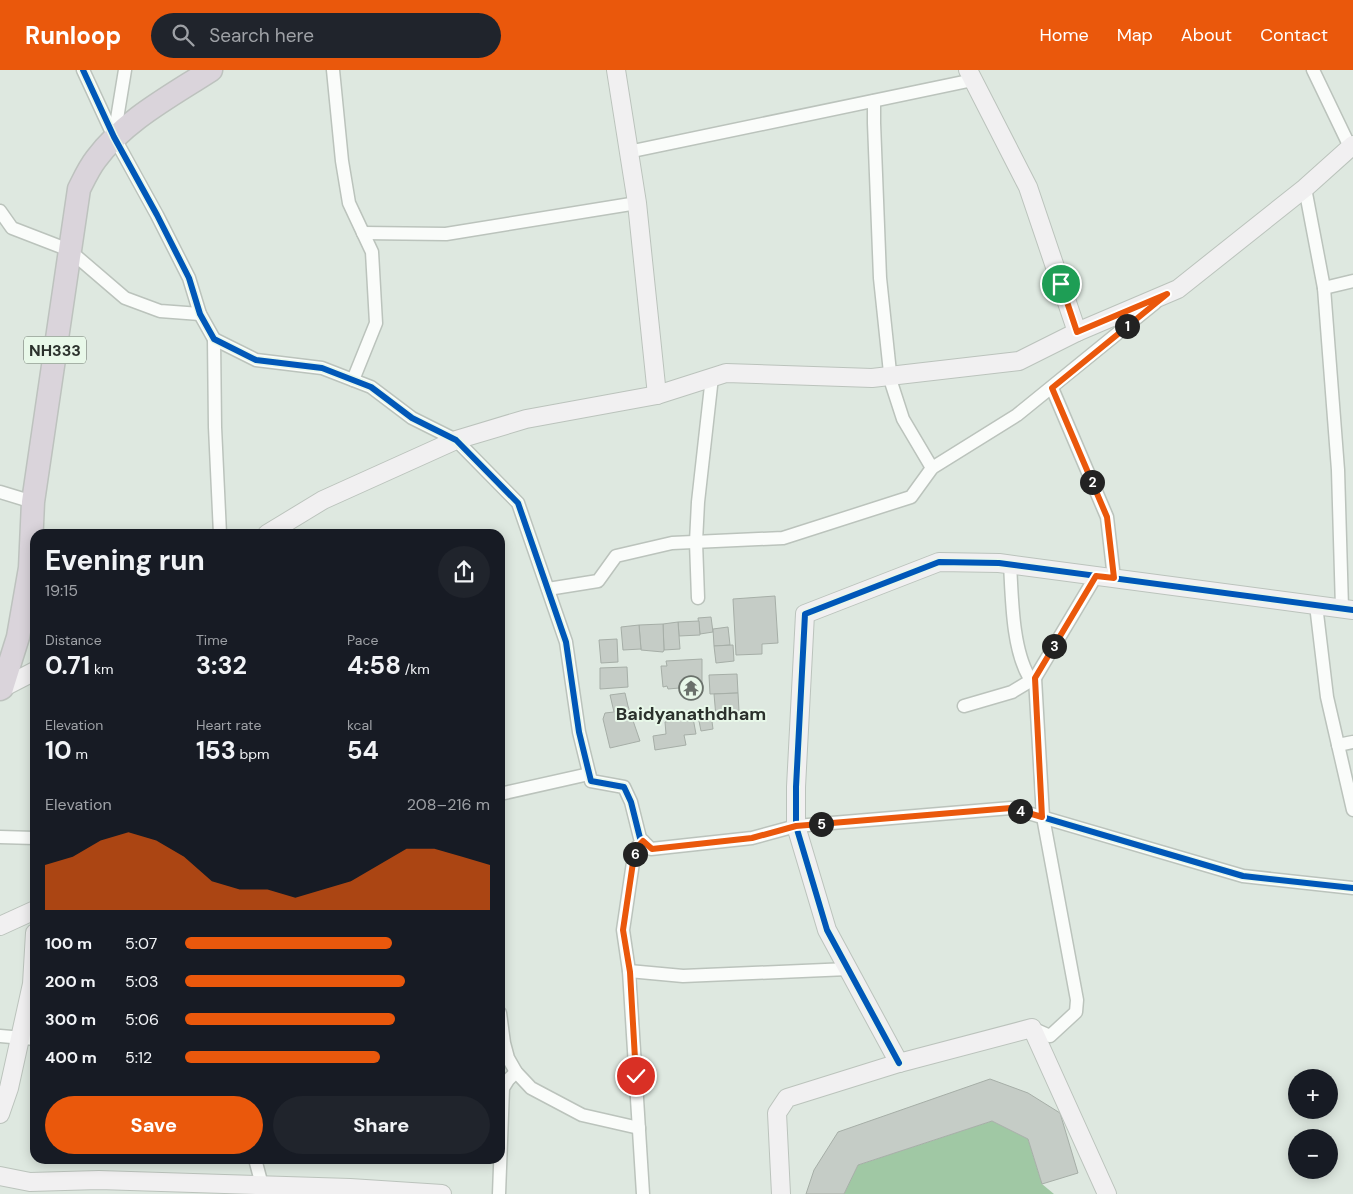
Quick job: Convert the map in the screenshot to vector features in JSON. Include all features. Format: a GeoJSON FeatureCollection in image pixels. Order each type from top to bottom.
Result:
{"type":"FeatureCollection","features":[{"type":"Feature","properties":{"kind":"highway","name":"NH333"},"geometry":{"type":"LineString","coordinates":[[32,529],[33,502],[79,189],[95,160],[114,137],[142,115],[211,70]]}},
{"type":"Feature","properties":{"kind":"highway","name":"NH333"},"geometry":{"type":"LineString","coordinates":[[1,688],[18,637],[30,568]]}},
{"type":"Feature","properties":{"kind":"street"},"geometry":{"type":"LineString","coordinates":[[83,70],[114,137],[189,278],[200,314],[214,339],[215,426],[220,529]]}},
{"type":"Feature","properties":{"kind":"street"},"geometry":{"type":"LineString","coordinates":[[114,137],[125,70]]}},
{"type":"Feature","properties":{"kind":"street"},"geometry":{"type":"LineString","coordinates":[[333,70],[342,161],[349,203],[372,252],[376,323],[353,380]]}},
{"type":"Feature","properties":{"kind":"street"},"geometry":{"type":"LineString","coordinates":[[616,70],[637,203],[657,395]]}},
{"type":"Feature","properties":{"kind":"street"},"geometry":{"type":"LineString","coordinates":[[275,529],[323,500],[456,440],[526,419],[657,395],[726,373],[872,378],[1019,361],[1077,332],[1178,289],[1304,188],[1352,146],[1313,70]]}},
{"type":"Feature","properties":{"kind":"street"},"geometry":{"type":"LineString","coordinates":[[628,152],[874,101],[971,75],[1028,187],[1077,332]]}},
{"type":"Feature","properties":{"kind":"street"},"geometry":{"type":"LineString","coordinates":[[874,101],[880,278],[891,382],[903,419],[932,468]]}},
{"type":"Feature","properties":{"kind":"street"},"geometry":{"type":"LineString","coordinates":[[899,1063],[827,930],[796,826],[796,787],[805,614],[939,562],[1010,564],[1347,609],[1324,288],[1304,188]]}},
{"type":"Feature","properties":{"kind":"street"},"geometry":{"type":"LineString","coordinates":[[363,233],[446,234],[637,203]]}},
{"type":"Feature","properties":{"kind":"street"},"geometry":{"type":"LineString","coordinates":[[0,211],[6,229],[69,250],[125,298],[160,311],[200,314]]}},
{"type":"Feature","properties":{"kind":"street"},"geometry":{"type":"LineString","coordinates":[[1324,288],[1353,281]]}},
{"type":"Feature","properties":{"kind":"street"},"geometry":{"type":"LineString","coordinates":[[548,589],[598,581],[616,556],[672,543],[783,538],[911,497],[932,468],[1017,415],[1167,294]]}},
{"type":"Feature","properties":{"kind":"street"},"geometry":{"type":"LineString","coordinates":[[214,339],[256,360],[322,368],[371,387],[412,418],[456,440],[518,503],[566,642],[579,732],[591,781],[624,787],[631,802],[640,838],[652,849],[752,838],[796,826],[1011,808],[1243,876],[1353,888]]}},
{"type":"Feature","properties":{"kind":"street"},"geometry":{"type":"LineString","coordinates":[[698,598],[696,542],[698,502],[712,378]]}},
{"type":"Feature","properties":{"kind":"street"},"geometry":{"type":"LineString","coordinates":[[1052,388],[1107,517],[1114,578]]}},
{"type":"Feature","properties":{"kind":"street"},"geometry":{"type":"LineString","coordinates":[[0,492],[33,502]]}},
{"type":"Feature","properties":{"kind":"street"},"geometry":{"type":"LineString","coordinates":[[1010,564],[1015,630],[1024,669],[1029,677],[1035,678]]}},
{"type":"Feature","properties":{"kind":"street"},"geometry":{"type":"LineString","coordinates":[[964,706],[1012,692],[1035,678],[1096,576]]}},
{"type":"Feature","properties":{"kind":"street"},"geometry":{"type":"LineString","coordinates":[[1316,605],[1327,697],[1352,803]]}},
{"type":"Feature","properties":{"kind":"street"},"geometry":{"type":"LineString","coordinates":[[1,688],[30,673]]}},
{"type":"Feature","properties":{"kind":"street"},"geometry":{"type":"LineString","coordinates":[[781,1194],[777,1114],[787,1098],[899,1063],[1032,1028],[1050,1036],[1076,1012],[1078,1000],[1042,817],[1035,678]]}},
{"type":"Feature","properties":{"kind":"street"},"geometry":{"type":"LineString","coordinates":[[1338,745],[1353,742]]}},
{"type":"Feature","properties":{"kind":"street"},"geometry":{"type":"LineString","coordinates":[[505,793],[589,774]]}},
{"type":"Feature","properties":{"kind":"street"},"geometry":{"type":"LineString","coordinates":[[0,837],[30,838]]}},
{"type":"Feature","properties":{"kind":"street"},"geometry":{"type":"LineString","coordinates":[[643,841],[635,849],[623,930],[630,972],[643,1194]]}},
{"type":"Feature","properties":{"kind":"street"},"geometry":{"type":"LineString","coordinates":[[0,926],[30,912]]}},
{"type":"Feature","properties":{"kind":"street"},"geometry":{"type":"LineString","coordinates":[[630,972],[683,976],[848,969]]}},
{"type":"Feature","properties":{"kind":"street"},"geometry":{"type":"LineString","coordinates":[[0,1114],[28,1038],[30,1011]]}},
{"type":"Feature","properties":{"kind":"street"},"geometry":{"type":"LineString","coordinates":[[1032,1028],[1107,1194]]}},
{"type":"Feature","properties":{"kind":"street"},"geometry":{"type":"LineString","coordinates":[[0,1036],[28,1038]]}},
{"type":"Feature","properties":{"kind":"street"},"geometry":{"type":"LineString","coordinates":[[505,1045],[508,1058],[516,1072],[531,1088],[582,1115],[639,1128]]}},
{"type":"Feature","properties":{"kind":"street"},"geometry":{"type":"LineString","coordinates":[[505,1085],[516,1072]]}},
{"type":"Feature","properties":{"kind":"street"},"geometry":{"type":"LineString","coordinates":[[256,1164],[262,1185]]}},
{"type":"Feature","properties":{"kind":"street"},"geometry":{"type":"LineString","coordinates":[[499,1194],[500,1164]]}},
{"type":"Feature","properties":{"kind":"street"},"geometry":{"type":"LineString","coordinates":[[0,1176],[30,1182],[99,1180],[164,1188],[262,1185],[324,1190],[442,1194]]}},
{"type":"Feature","properties":{"kind":"shaded area"},"geometry":{"type":"Polygon","coordinates":[[[992,1121],[1028,1139],[1042,1184],[1054,1194],[844,1194],[858,1165],[992,1121]]]}},
{"type":"Feature","properties":{"kind":"building"},"geometry":{"type":"Polygon","coordinates":[[[775,596],[778,643],[762,644],[762,654],[736,655],[733,599],[775,596]]]}},
{"type":"Feature","properties":{"kind":"building"},"geometry":{"type":"Polygon","coordinates":[[[711,617],[713,632],[700,634],[698,618],[711,617]]]}},
{"type":"Feature","properties":{"kind":"building"},"geometry":{"type":"Polygon","coordinates":[[[699,621],[700,635],[679,636],[678,622],[699,621]]]}},
{"type":"Feature","properties":{"kind":"building"},"geometry":{"type":"Polygon","coordinates":[[[678,622],[680,649],[664,650],[663,624],[678,622]]]}},
{"type":"Feature","properties":{"kind":"building"},"geometry":{"type":"Polygon","coordinates":[[[663,624],[663,652],[641,650],[639,625],[663,624]]]}},
{"type":"Feature","properties":{"kind":"building"},"geometry":{"type":"Polygon","coordinates":[[[639,625],[641,649],[623,650],[621,627],[639,625]]]}},
{"type":"Feature","properties":{"kind":"building"},"geometry":{"type":"Polygon","coordinates":[[[728,627],[730,645],[714,646],[713,629],[728,627]]]}},
{"type":"Feature","properties":{"kind":"building"},"geometry":{"type":"Polygon","coordinates":[[[617,639],[618,662],[601,663],[599,640],[617,639]]]}},
{"type":"Feature","properties":{"kind":"building"},"geometry":{"type":"Polygon","coordinates":[[[733,645],[734,661],[716,663],[714,646],[733,645]]]}},
{"type":"Feature","properties":{"kind":"building"},"geometry":{"type":"Polygon","coordinates":[[[702,659],[702,686],[668,689],[667,686],[663,687],[661,666],[667,666],[666,661],[702,659]]]}},
{"type":"Feature","properties":{"kind":"building"},"geometry":{"type":"Polygon","coordinates":[[[627,667],[628,687],[600,689],[600,668],[627,667]]]}},
{"type":"Feature","properties":{"kind":"building"},"geometry":{"type":"Polygon","coordinates":[[[737,674],[738,693],[710,694],[709,675],[737,674]]]}},
{"type":"Feature","properties":{"kind":"building"},"geometry":{"type":"Polygon","coordinates":[[[625,693],[640,741],[610,748],[603,719],[605,713],[614,712],[610,695],[625,693]]]}},
{"type":"Feature","properties":{"kind":"building"},"geometry":{"type":"Polygon","coordinates":[[[738,693],[739,711],[725,712],[725,717],[716,717],[714,694],[738,693]]]}},
{"type":"Feature","properties":{"kind":"building"},"geometry":{"type":"Polygon","coordinates":[[[711,714],[713,729],[701,731],[698,716],[711,714]]]}},
{"type":"Feature","properties":{"kind":"building"},"geometry":{"type":"Polygon","coordinates":[[[693,718],[696,734],[684,735],[686,745],[655,750],[653,736],[666,734],[665,722],[693,718]]]}},
{"type":"Feature","properties":{"kind":"building"},"geometry":{"type":"Polygon","coordinates":[[[990,1079],[1028,1093],[1060,1113],[1078,1173],[1042,1184],[1028,1139],[992,1121],[858,1165],[844,1194],[806,1194],[814,1170],[838,1132],[990,1079]]]}},
{"type":"Feature","properties":{"kind":"cycle path"},"geometry":{"type":"LineString","coordinates":[[83,70],[114,137],[189,278],[200,314],[214,339],[256,360],[322,368],[371,387],[412,418],[456,440],[518,503],[566,642],[579,732],[591,781],[624,787],[631,802],[640,838],[651,849],[752,838],[796,826],[1011,808],[1243,876],[1353,888]]}},
{"type":"Feature","properties":{"kind":"cycle path"},"geometry":{"type":"LineString","coordinates":[[899,1063],[827,930],[796,826],[796,787],[805,614],[939,562],[999,563],[1353,610]]}},
{"type":"Feature","properties":{"kind":"place","name":"Baidyanathdham"},"geometry":{"type":"Point","coordinates":[691,688]}},
{"type":"Feature","properties":{"kind":"route"},"geometry":{"type":"LineString","coordinates":[[636,1076],[630,972],[623,930],[635,849],[643,841],[652,849],[752,838],[796,826],[1011,808],[1042,817],[1035,678],[1096,576],[1114,578],[1107,517],[1052,388],[1167,294],[1077,332],[1061,284]]}}]}
